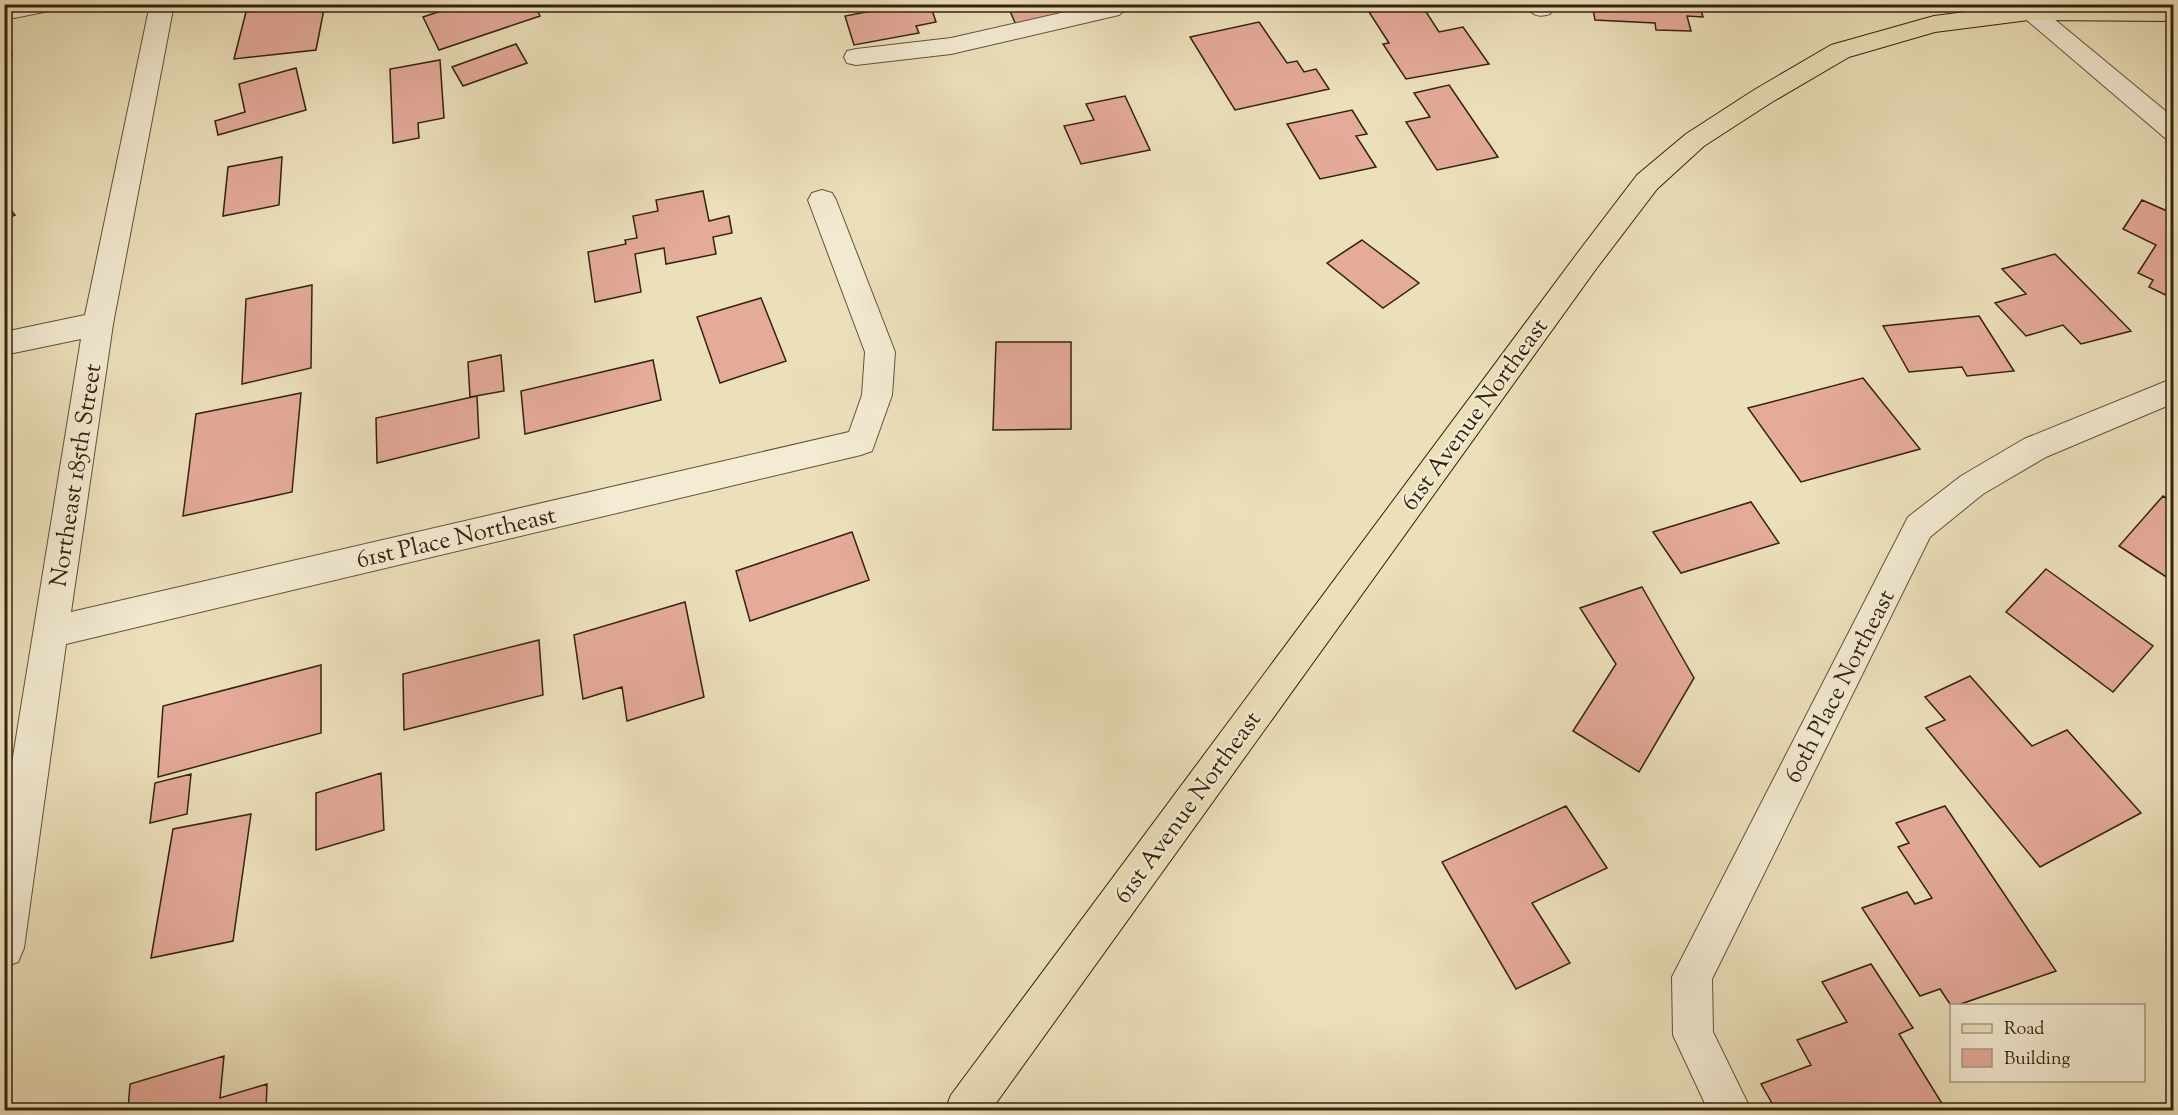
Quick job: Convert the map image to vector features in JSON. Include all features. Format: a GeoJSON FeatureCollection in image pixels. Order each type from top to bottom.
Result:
{"type":"FeatureCollection","features":[{"type":"Feature","properties":{"kind":"main road","name":"61st Avenue Northeast"},"geometry":{"type":"LineString","coordinates":[[966,1110],[1572,281],[1647,182],[1695,141],[1763,96],[1840,51],[1934,24],[2025,8],[2125,8],[2174,13]]}},
{"type":"Feature","properties":{"kind":"street"},"geometry":{"type":"LineString","coordinates":[[4,12],[50,4]]}},
{"type":"Feature","properties":{"kind":"street","name":"Northeast 185th Street"},"geometry":{"type":"LineString","coordinates":[[4,948],[10,865],[51,632],[98,324],[162,4]]}},
{"type":"Feature","properties":{"kind":"street"},"geometry":{"type":"LineString","coordinates":[[856,57],[951,46],[1110,10],[1120,4]]}},
{"type":"Feature","properties":{"kind":"street"},"geometry":{"type":"LineString","coordinates":[[2025,8],[2174,132]]}},
{"type":"Feature","properties":{"kind":"street","name":"61st Place Northeast"},"geometry":{"type":"LineString","coordinates":[[51,632],[861,442],[877,395],[880,352],[822,200]]}},
{"type":"Feature","properties":{"kind":"street"},"geometry":{"type":"LineString","coordinates":[[4,344],[98,324]]}},
{"type":"Feature","properties":{"kind":"street","name":"60th Place Northeast"},"geometry":{"type":"LineString","coordinates":[[1730,1110],[1693,1035],[1692,977],[1919,527],[1972,485],[2036,448],[2174,390]]}},
{"type":"Feature","properties":{"kind":"building"},"geometry":{"type":"Polygon","coordinates":[[[278,4],[325,4],[316,50],[234,59],[247,8],[278,4]]]}},
{"type":"Feature","properties":{"kind":"building"},"geometry":{"type":"Polygon","coordinates":[[[462,4],[534,4],[540,16],[439,50],[423,17],[462,4]]]}},
{"type":"Feature","properties":{"kind":"building"},"geometry":{"type":"Polygon","coordinates":[[[908,4],[930,4],[936,22],[916,26],[919,33],[854,45],[845,16],[908,4]]]}},
{"type":"Feature","properties":{"kind":"building"},"geometry":{"type":"Polygon","coordinates":[[[1007,4],[1092,4],[1094,9],[1016,25],[1007,4]]]}},
{"type":"Feature","properties":{"kind":"building"},"geometry":{"type":"Polygon","coordinates":[[[1409,4],[1421,4],[1439,32],[1463,27],[1489,64],[1406,79],[1383,44],[1389,43],[1369,12],[1409,4]]]}},
{"type":"Feature","properties":{"kind":"building"},"geometry":{"type":"Polygon","coordinates":[[[1592,4],[1699,4],[1703,17],[1687,16],[1691,31],[1656,30],[1655,23],[1595,20],[1592,4]]]}},
{"type":"Feature","properties":{"kind":"building"},"geometry":{"type":"Polygon","coordinates":[[[1259,22],[1287,63],[1297,61],[1304,72],[1316,69],[1329,89],[1235,110],[1190,37],[1259,22]]]}},
{"type":"Feature","properties":{"kind":"building"},"geometry":{"type":"Polygon","coordinates":[[[516,44],[527,63],[463,86],[452,67],[516,44]]]}},
{"type":"Feature","properties":{"kind":"building"},"geometry":{"type":"Polygon","coordinates":[[[12,53],[4,96],[4,54],[12,53]]]}},
{"type":"Feature","properties":{"kind":"building"},"geometry":{"type":"Polygon","coordinates":[[[440,60],[444,118],[418,123],[419,138],[393,143],[390,69],[440,60]]]}},
{"type":"Feature","properties":{"kind":"building"},"geometry":{"type":"Polygon","coordinates":[[[296,68],[306,110],[218,135],[215,121],[245,112],[239,84],[296,68]]]}},
{"type":"Feature","properties":{"kind":"building"},"geometry":{"type":"Polygon","coordinates":[[[1449,85],[1498,157],[1437,170],[1406,122],[1430,117],[1414,93],[1449,85]]]}},
{"type":"Feature","properties":{"kind":"building"},"geometry":{"type":"Polygon","coordinates":[[[1125,96],[1150,150],[1081,164],[1064,126],[1094,120],[1086,104],[1125,96]]]}},
{"type":"Feature","properties":{"kind":"building"},"geometry":{"type":"Polygon","coordinates":[[[1352,110],[1367,134],[1356,136],[1376,167],[1320,179],[1287,124],[1352,110]]]}},
{"type":"Feature","properties":{"kind":"building"},"geometry":{"type":"Polygon","coordinates":[[[282,157],[279,205],[223,216],[228,167],[282,157]]]}},
{"type":"Feature","properties":{"kind":"building"},"geometry":{"type":"Polygon","coordinates":[[[703,191],[709,221],[729,216],[732,233],[713,237],[716,254],[666,264],[664,248],[635,254],[641,292],[595,302],[588,252],[626,244],[625,240],[637,238],[633,216],[658,211],[656,200],[703,191]]]}},
{"type":"Feature","properties":{"kind":"building"},"geometry":{"type":"Polygon","coordinates":[[[2142,200],[2174,214],[2174,299],[2149,287],[2153,280],[2138,273],[2156,245],[2123,229],[2142,200]]]}},
{"type":"Feature","properties":{"kind":"building"},"geometry":{"type":"Polygon","coordinates":[[[4,203],[15,215],[4,220],[4,203]]]}},
{"type":"Feature","properties":{"kind":"building"},"geometry":{"type":"Polygon","coordinates":[[[1362,240],[1419,283],[1383,308],[1327,263],[1362,240]]]}},
{"type":"Feature","properties":{"kind":"building"},"geometry":{"type":"Polygon","coordinates":[[[2055,254],[2131,331],[2081,344],[2063,325],[2026,336],[1995,303],[2026,294],[2002,269],[2055,254]]]}},
{"type":"Feature","properties":{"kind":"building"},"geometry":{"type":"Polygon","coordinates":[[[312,285],[311,368],[242,384],[246,299],[312,285]]]}},
{"type":"Feature","properties":{"kind":"building"},"geometry":{"type":"Polygon","coordinates":[[[761,298],[786,361],[720,383],[697,317],[761,298]]]}},
{"type":"Feature","properties":{"kind":"building"},"geometry":{"type":"Polygon","coordinates":[[[1979,316],[2014,371],[1967,376],[1962,367],[1909,372],[1883,326],[1979,316]]]}},
{"type":"Feature","properties":{"kind":"building"},"geometry":{"type":"Polygon","coordinates":[[[996,342],[1071,342],[1071,429],[993,430],[996,342]]]}},
{"type":"Feature","properties":{"kind":"building"},"geometry":{"type":"Polygon","coordinates":[[[501,355],[504,391],[470,397],[468,362],[501,355]]]}},
{"type":"Feature","properties":{"kind":"building"},"geometry":{"type":"Polygon","coordinates":[[[653,360],[661,400],[525,434],[521,391],[653,360]]]}},
{"type":"Feature","properties":{"kind":"building"},"geometry":{"type":"Polygon","coordinates":[[[1863,378],[1920,449],[1801,482],[1748,408],[1863,378]]]}},
{"type":"Feature","properties":{"kind":"building"},"geometry":{"type":"Polygon","coordinates":[[[301,393],[292,492],[183,516],[196,414],[301,393]]]}},
{"type":"Feature","properties":{"kind":"building"},"geometry":{"type":"Polygon","coordinates":[[[477,396],[479,438],[377,463],[376,418],[477,396]]]}},
{"type":"Feature","properties":{"kind":"building"},"geometry":{"type":"Polygon","coordinates":[[[2163,496],[2174,502],[2174,582],[2119,546],[2163,496]]]}},
{"type":"Feature","properties":{"kind":"building"},"geometry":{"type":"Polygon","coordinates":[[[1751,502],[1779,543],[1681,573],[1653,532],[1751,502]]]}},
{"type":"Feature","properties":{"kind":"building"},"geometry":{"type":"Polygon","coordinates":[[[852,532],[869,580],[750,621],[736,571],[852,532]]]}},
{"type":"Feature","properties":{"kind":"building"},"geometry":{"type":"Polygon","coordinates":[[[2046,569],[2153,646],[2113,692],[2006,612],[2046,569]]]}},
{"type":"Feature","properties":{"kind":"building"},"geometry":{"type":"Polygon","coordinates":[[[1642,587],[1694,678],[1639,772],[1573,731],[1616,664],[1580,608],[1642,587]]]}},
{"type":"Feature","properties":{"kind":"building"},"geometry":{"type":"Polygon","coordinates":[[[685,602],[704,697],[627,721],[622,687],[583,699],[574,635],[685,602]]]}},
{"type":"Feature","properties":{"kind":"building"},"geometry":{"type":"Polygon","coordinates":[[[539,640],[543,695],[404,730],[403,674],[539,640]]]}},
{"type":"Feature","properties":{"kind":"building"},"geometry":{"type":"Polygon","coordinates":[[[321,665],[321,733],[158,777],[163,706],[321,665]]]}},
{"type":"Feature","properties":{"kind":"building"},"geometry":{"type":"Polygon","coordinates":[[[1970,676],[2032,746],[2067,730],[2141,813],[2040,867],[1926,728],[1945,720],[1925,697],[1970,676]]]}},
{"type":"Feature","properties":{"kind":"building"},"geometry":{"type":"Polygon","coordinates":[[[381,773],[384,830],[316,850],[316,793],[381,773]]]}},
{"type":"Feature","properties":{"kind":"building"},"geometry":{"type":"Polygon","coordinates":[[[191,774],[187,814],[150,823],[155,783],[191,774]]]}},
{"type":"Feature","properties":{"kind":"building"},"geometry":{"type":"Polygon","coordinates":[[[1566,806],[1607,868],[1532,903],[1570,963],[1516,989],[1442,862],[1566,806]]]}},
{"type":"Feature","properties":{"kind":"building"},"geometry":{"type":"Polygon","coordinates":[[[1945,806],[2056,971],[1961,1004],[1950,1004],[1940,989],[1920,996],[1862,908],[1907,892],[1915,904],[1932,898],[1898,847],[1909,843],[1896,823],[1945,806]]]}},
{"type":"Feature","properties":{"kind":"building"},"geometry":{"type":"Polygon","coordinates":[[[251,814],[233,941],[151,958],[173,829],[251,814]]]}},
{"type":"Feature","properties":{"kind":"building"},"geometry":{"type":"Polygon","coordinates":[[[1871,964],[1913,1028],[1899,1034],[1946,1110],[1776,1110],[1761,1084],[1811,1065],[1797,1040],[1847,1022],[1822,982],[1871,964]]]}},
{"type":"Feature","properties":{"kind":"building"},"geometry":{"type":"Polygon","coordinates":[[[224,1056],[220,1098],[267,1084],[266,1110],[128,1110],[130,1084],[224,1056]]]}}]}
